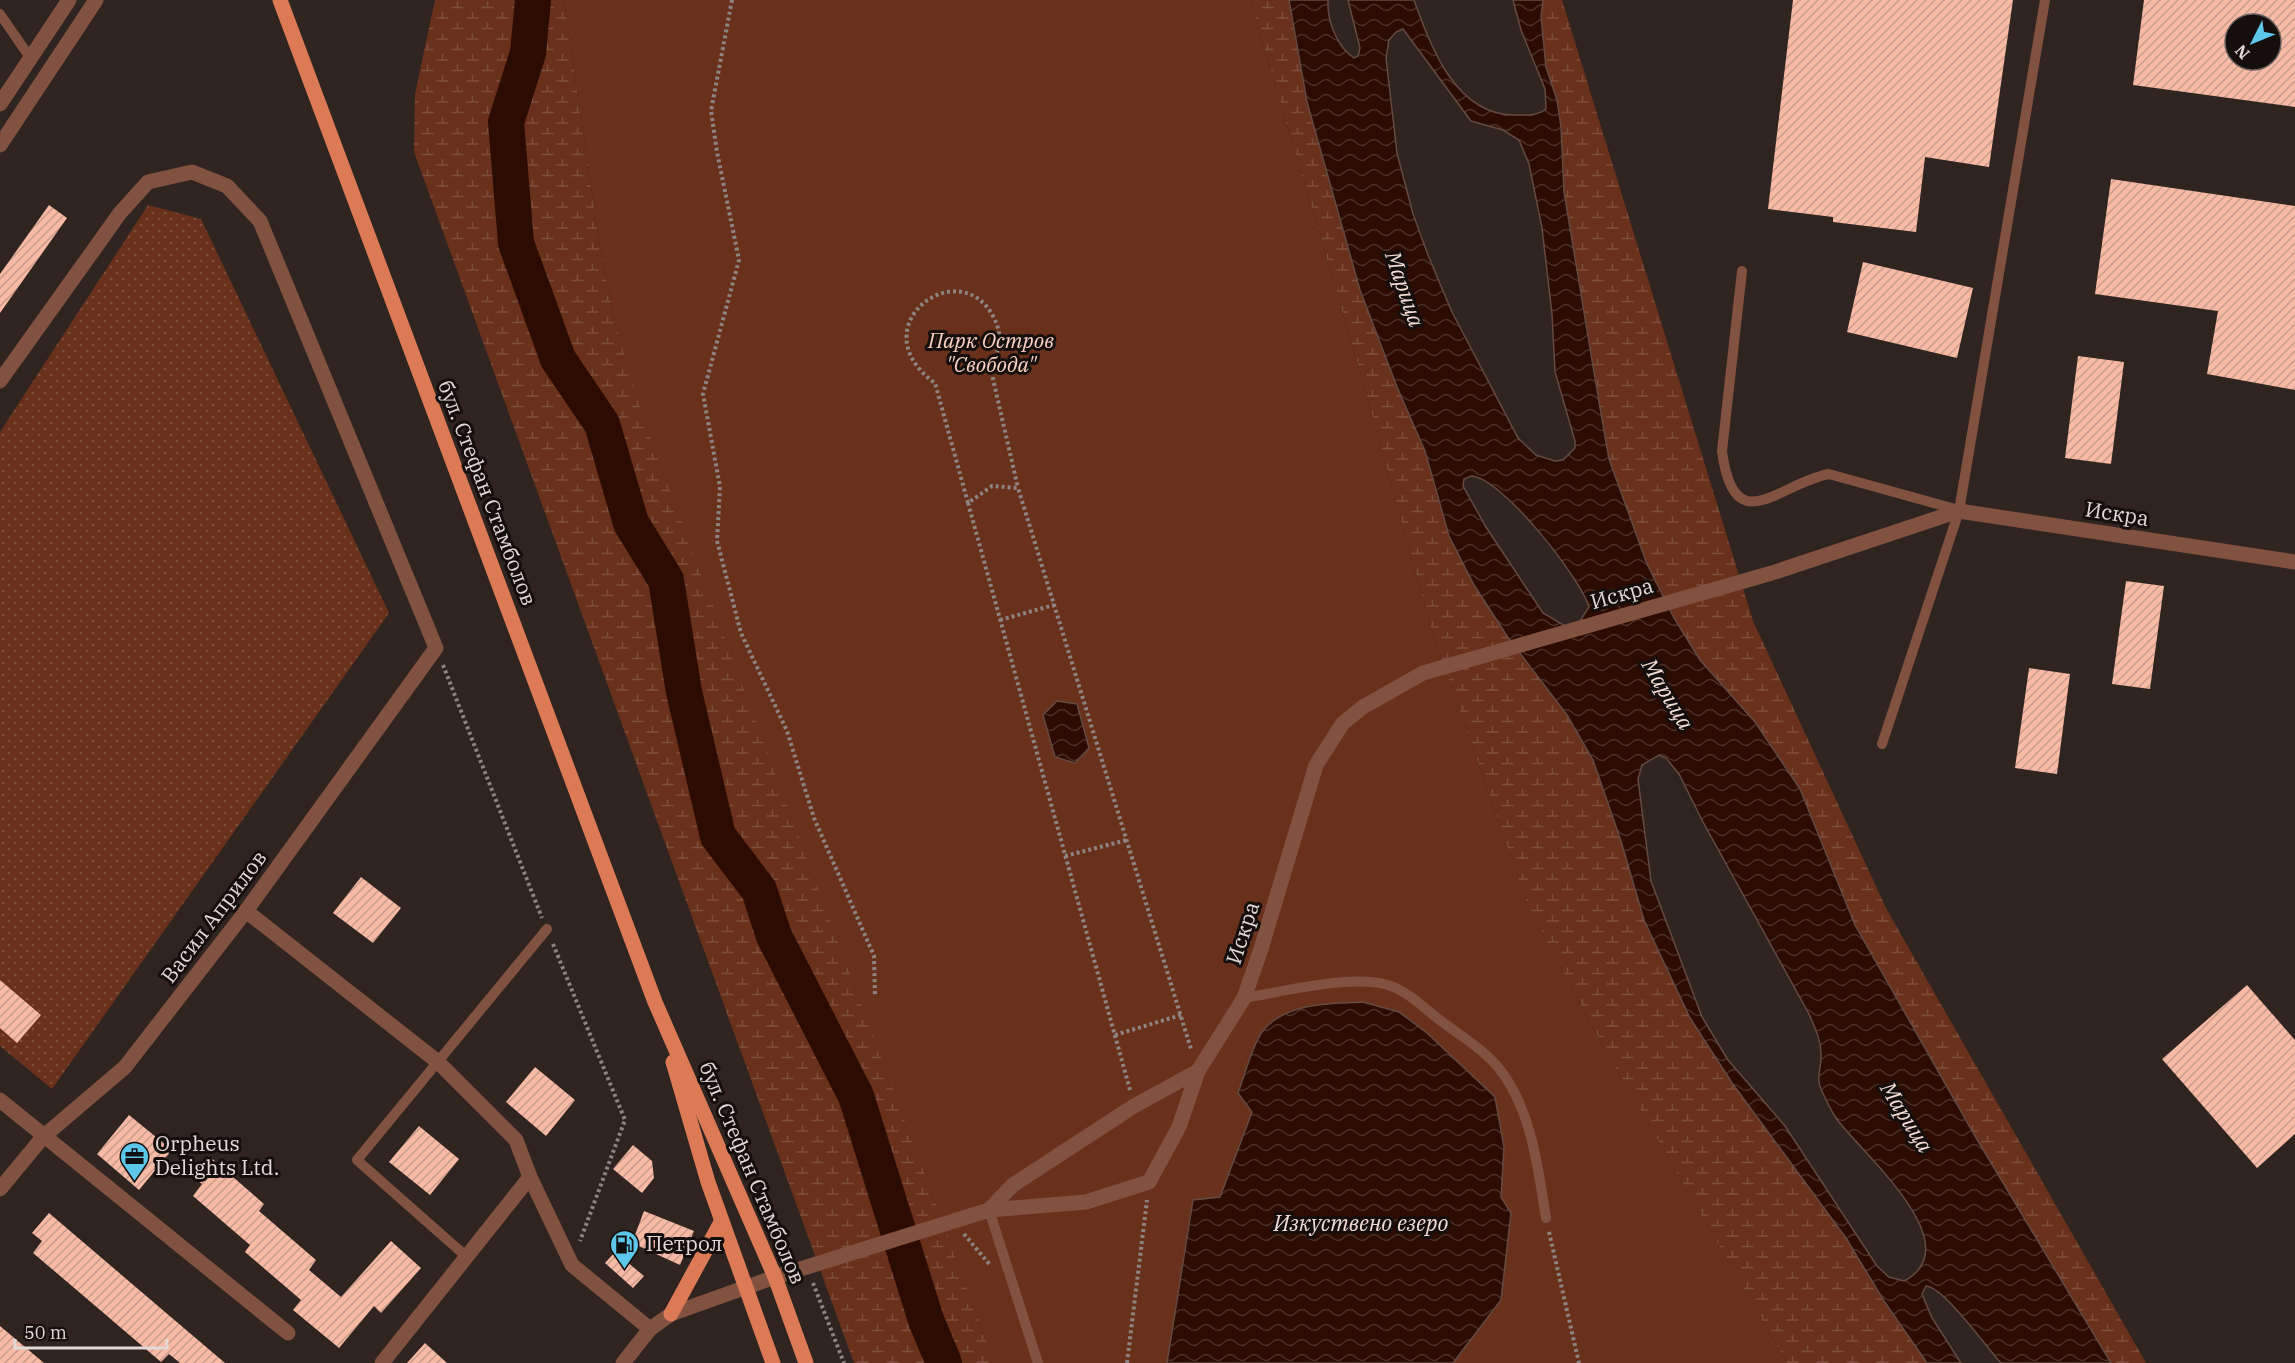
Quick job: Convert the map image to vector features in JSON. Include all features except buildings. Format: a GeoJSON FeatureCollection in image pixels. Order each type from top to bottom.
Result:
{"type":"FeatureCollection","features":[{"type":"Feature","properties":{"kind":"main road","name":"бул. Стефан Стамболов"},"geometry":{"type":"LineString","coordinates":[[280,0],[655,1002],[775,1277],[806,1363]]}},
{"type":"Feature","properties":{"kind":"main road","name":"бул. Стефан Стамболов"},"geometry":{"type":"LineString","coordinates":[[655,1002],[721,1222],[773,1363]]}},
{"type":"Feature","properties":{"kind":"main road"},"geometry":{"type":"LineString","coordinates":[[671,1314],[721,1222]]}},
{"type":"Feature","properties":{"kind":"street"},"geometry":{"type":"LineString","coordinates":[[0,104],[69,0]]}},
{"type":"Feature","properties":{"kind":"street"},"geometry":{"type":"LineString","coordinates":[[0,146],[96,0]]}},
{"type":"Feature","properties":{"kind":"street","name":"Васил Априлов"},"geometry":{"type":"LineString","coordinates":[[0,381],[120,213],[148,182],[192,172],[227,186],[260,221],[436,648],[246,911],[125,1067],[43,1137],[0,1189]]}},
{"type":"Feature","properties":{"kind":"street","name":"Искра"},"geometry":{"type":"LineString","coordinates":[[1149,1182],[1179,1127],[1198,1071],[1244,998],[1316,765],[1343,723],[1363,707],[1423,673],[1772,573],[1959,511],[2295,562]]}},
{"type":"Feature","properties":{"kind":"street"},"geometry":{"type":"LineString","coordinates":[[246,911],[438,1062],[516,1140],[530,1177],[572,1264],[650,1329]]}},
{"type":"Feature","properties":{"kind":"street"},"geometry":{"type":"LineString","coordinates":[[989,1210],[1013,1185],[1134,1106],[1198,1071]]}},
{"type":"Feature","properties":{"kind":"street"},"geometry":{"type":"LineString","coordinates":[[0,1100],[288,1333]]}},
{"type":"Feature","properties":{"kind":"street"},"geometry":{"type":"LineString","coordinates":[[382,1363],[468,1258],[530,1177]]}},
{"type":"Feature","properties":{"kind":"street"},"geometry":{"type":"LineString","coordinates":[[623,1363],[650,1329],[671,1314],[775,1277],[951,1220],[989,1210],[1086,1202],[1149,1182]]}},
{"type":"Feature","properties":{"kind":"lane"},"geometry":{"type":"LineString","coordinates":[[1882,744],[1959,511],[2045,0]]}},
{"type":"Feature","properties":{"kind":"lane"},"geometry":{"type":"LineString","coordinates":[[0,14],[31,59]]}},
{"type":"Feature","properties":{"kind":"lane"},"geometry":{"type":"LineString","coordinates":[[1742,271],[1722,451],[1725,474],[1735,495],[1750,502],[1769,500],[1815,477],[1829,474],[1959,511]]}},
{"type":"Feature","properties":{"kind":"lane"},"geometry":{"type":"LineString","coordinates":[[468,1258],[357,1160],[547,929]]}},
{"type":"Feature","properties":{"kind":"lane"},"geometry":{"type":"LineString","coordinates":[[1244,998],[1314,986],[1360,982],[1385,984],[1408,995],[1500,1070],[1518,1099],[1535,1154],[1546,1218]]}},
{"type":"Feature","properties":{"kind":"lane"},"geometry":{"type":"LineString","coordinates":[[989,1210],[1038,1363]]}},
{"type":"Feature","properties":{"kind":"path"},"geometry":{"type":"LineString","coordinates":[[732,0],[711,111],[739,260],[703,394],[720,487],[717,541],[741,633],[787,731],[814,818],[874,956],[875,997]]}},
{"type":"Feature","properties":{"kind":"path"},"geometry":{"type":"LineString","coordinates":[[1134,1106],[935,383],[922,374],[909,351],[906,329],[917,307],[940,292],[963,293],[986,303],[999,327],[999,350],[990,366],[1018,488],[1198,1071]]}},
{"type":"Feature","properties":{"kind":"path"},"geometry":{"type":"LineString","coordinates":[[968,503],[992,486],[1018,488]]}},
{"type":"Feature","properties":{"kind":"path"},"geometry":{"type":"LineString","coordinates":[[1000,620],[1054,605]]}},
{"type":"Feature","properties":{"kind":"path"},"geometry":{"type":"LineString","coordinates":[[1065,856],[1127,840]]}},
{"type":"Feature","properties":{"kind":"path"},"geometry":{"type":"LineString","coordinates":[[1115,1035],[1181,1015]]}},
{"type":"Feature","properties":{"kind":"path"},"geometry":{"type":"LineString","coordinates":[[1127,1363],[1149,1182]]}},
{"type":"Feature","properties":{"kind":"path"},"geometry":{"type":"LineString","coordinates":[[1546,1218],[1579,1363]]}},
{"type":"Feature","properties":{"kind":"path"},"geometry":{"type":"LineString","coordinates":[[951,1220],[994,1269]]}},
{"type":"Feature","properties":{"kind":"path"},"geometry":{"type":"LineString","coordinates":[[807,1267],[844,1363]]}},
{"type":"Feature","properties":{"kind":"green space"},"geometry":{"type":"Polygon","coordinates":[[[435,0],[564,0],[599,241],[616,327],[995,1363],[854,1363],[414,152],[415,94],[435,0]]]}},
{"type":"Feature","properties":{"kind":"green space","name":"Парк Остров \"Свобода\""},"geometry":{"type":"Polygon","coordinates":[[[564,0],[1250,0],[1357,361],[1431,628],[1529,909],[1603,1046],[1787,1363],[1453,1363],[1501,1300],[1501,1197],[1504,1147],[1495,1098],[1427,1033],[1399,1012],[1363,1002],[1252,1112],[1220,1197],[1193,1200],[1167,1363],[995,1363],[644,421],[616,327],[599,241],[564,0]]]}},
{"type":"Feature","properties":{"kind":"green space"},"geometry":{"type":"Polygon","coordinates":[[[1250,0],[1289,0],[1307,102],[1360,290],[1397,387],[1425,451],[1474,585],[1507,636],[1567,715],[1593,760],[1621,841],[1644,920],[1690,1018],[1732,1083],[1846,1238],[1884,1302],[1927,1363],[1787,1363],[1603,1046],[1529,909],[1431,628],[1357,361],[1250,0]]]}},
{"type":"Feature","properties":{"kind":"green space"},"geometry":{"type":"Polygon","coordinates":[[[1543,0],[1562,0],[1753,621],[1887,910],[2146,1363],[2111,1363],[1975,1136],[1855,925],[1800,789],[1755,722],[1700,660],[1674,618],[1647,564],[1609,459],[1564,192],[1561,127],[1557,100],[1546,67],[1541,16],[1543,0]]]}},
{"type":"Feature","properties":{"kind":"green space"},"geometry":{"type":"Polygon","coordinates":[[[148,205],[201,219],[389,613],[52,1089],[0,1046],[0,432],[148,205]]]}},
{"type":"Feature","properties":{"kind":"water","name":"Марица"},"geometry":{"type":"Polygon","coordinates":[[[1289,0],[1328,0],[1329,16],[1334,32],[1342,47],[1354,58],[1358,56],[1360,48],[1348,0],[1414,0],[1437,57],[1461,91],[1476,104],[1494,112],[1514,115],[1539,113],[1546,109],[1545,89],[1521,30],[1513,0],[1543,0],[1541,16],[1546,67],[1557,100],[1561,127],[1564,192],[1609,459],[1647,564],[1674,618],[1700,660],[1755,722],[1800,789],[1855,925],[1975,1136],[2111,1363],[2001,1363],[1954,1307],[1934,1289],[1926,1286],[1922,1294],[1932,1318],[1961,1363],[1927,1363],[1884,1301],[1846,1238],[1732,1083],[1690,1018],[1644,920],[1621,841],[1593,760],[1567,715],[1507,636],[1474,585],[1449,536],[1425,451],[1397,387],[1360,290],[1307,102],[1289,0]],[[1403,29],[1396,32],[1389,40],[1386,58],[1397,153],[1413,214],[1428,255],[1451,310],[1518,438],[1536,455],[1555,461],[1563,460],[1575,448],[1575,441],[1555,372],[1552,314],[1542,228],[1529,164],[1519,140],[1503,130],[1471,121],[1403,29]],[[1471,476],[1464,479],[1463,486],[1486,527],[1543,613],[1565,626],[1580,621],[1589,607],[1583,593],[1539,531],[1501,493],[1485,481],[1471,476]],[[1659,755],[1642,765],[1638,779],[1651,881],[1702,1017],[1728,1060],[1785,1126],[1877,1266],[1889,1277],[1904,1281],[1922,1265],[1926,1245],[1919,1222],[1904,1198],[1848,1133],[1830,1107],[1820,1085],[1821,1051],[1818,1035],[1809,1014],[1679,774],[1666,758],[1659,755]]]}},
{"type":"Feature","properties":{"kind":"water"},"geometry":{"type":"Polygon","coordinates":[[[1057,701],[1077,704],[1089,748],[1075,763],[1055,757],[1043,715],[1057,701]]]}},
{"type":"Feature","properties":{"kind":"water","name":"Изкуствено езеро"},"geometry":{"type":"Polygon","coordinates":[[[1363,1002],[1399,1012],[1427,1033],[1495,1097],[1504,1147],[1501,1197],[1511,1213],[1501,1300],[1453,1363],[1167,1363],[1193,1200],[1220,1197],[1252,1112],[1238,1093],[1258,1038],[1272,1022],[1295,1010],[1323,1004],[1363,1002]]]}},
{"type":"Feature","properties":{"kind":"waterway"},"geometry":{"type":"LineString","coordinates":[[533,0],[528,53],[506,122],[516,243],[558,359],[602,424],[631,523],[666,580],[684,692],[718,836],[759,890],[774,936],[856,1096],[926,1320],[944,1363]]}},
{"type":"Feature","properties":{"kind":"place","name":"Orpheus Delights Ltd."},"geometry":{"type":"Point","coordinates":[134,1182]}},
{"type":"Feature","properties":{"kind":"place","name":"Петрол"},"geometry":{"type":"Point","coordinates":[625,1270]}}]}
